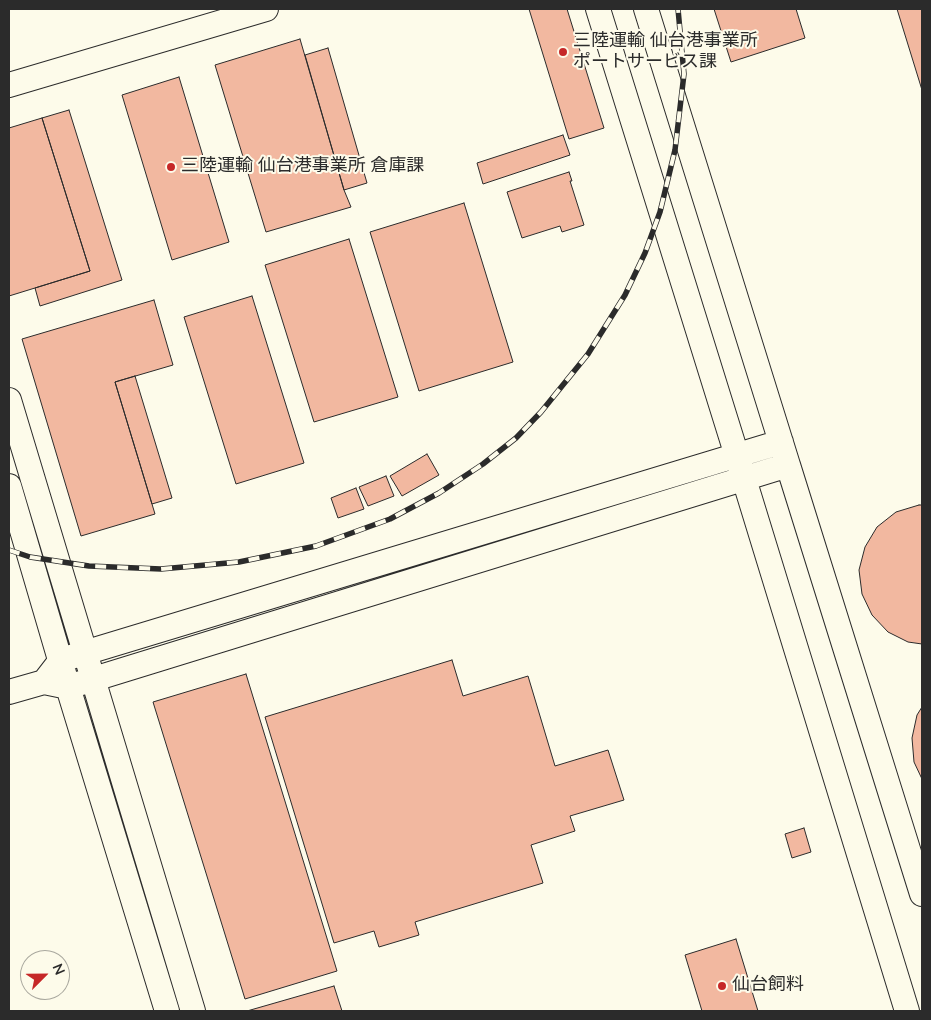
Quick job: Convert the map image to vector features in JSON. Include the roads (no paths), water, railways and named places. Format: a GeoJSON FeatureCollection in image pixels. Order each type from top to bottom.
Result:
{"type":"FeatureCollection","features":[{"type":"Feature","properties":{"kind":"street"},"geometry":{"type":"LineString","coordinates":[[9,85],[266,9]]}},
{"type":"Feature","properties":{"kind":"street"},"geometry":{"type":"LineString","coordinates":[[598,9],[907,1011]]}},
{"type":"Feature","properties":{"kind":"street"},"geometry":{"type":"LineString","coordinates":[[646,9],[922,894]]}},
{"type":"Feature","properties":{"kind":"street"},"geometry":{"type":"LineString","coordinates":[[9,400],[193,1011]]}},
{"type":"Feature","properties":{"kind":"street"},"geometry":{"type":"LineString","coordinates":[[9,692],[44,682],[68,686],[93,679],[784,453]]}},
{"type":"Feature","properties":{"kind":"street"},"geometry":{"type":"LineString","coordinates":[[44,682],[61,660],[86,652],[740,467]]}},
{"type":"Feature","properties":{"kind":"street"},"geometry":{"type":"LineString","coordinates":[[9,486],[167,1011]]}},
{"type":"Feature","properties":{"kind":"railway"},"geometry":{"type":"LineString","coordinates":[[9,550],[30,557],[89,566],[161,569],[239,562],[316,546],[390,519],[439,493],[483,464],[516,438],[541,412],[588,354],[625,295],[645,253],[660,212],[675,150],[684,74],[678,9]]}},
{"type":"Feature","properties":{"kind":"place","name":"三陸運輸 仙台港事業所 ポートサービス課"},"geometry":{"type":"Point","coordinates":[563,52]}},
{"type":"Feature","properties":{"kind":"place","name":"三陸運輸 仙台港事業所 倉庫課"},"geometry":{"type":"Point","coordinates":[171,167]}},
{"type":"Feature","properties":{"kind":"place","name":"仙台飼料"},"geometry":{"type":"Point","coordinates":[722,986]}}]}
